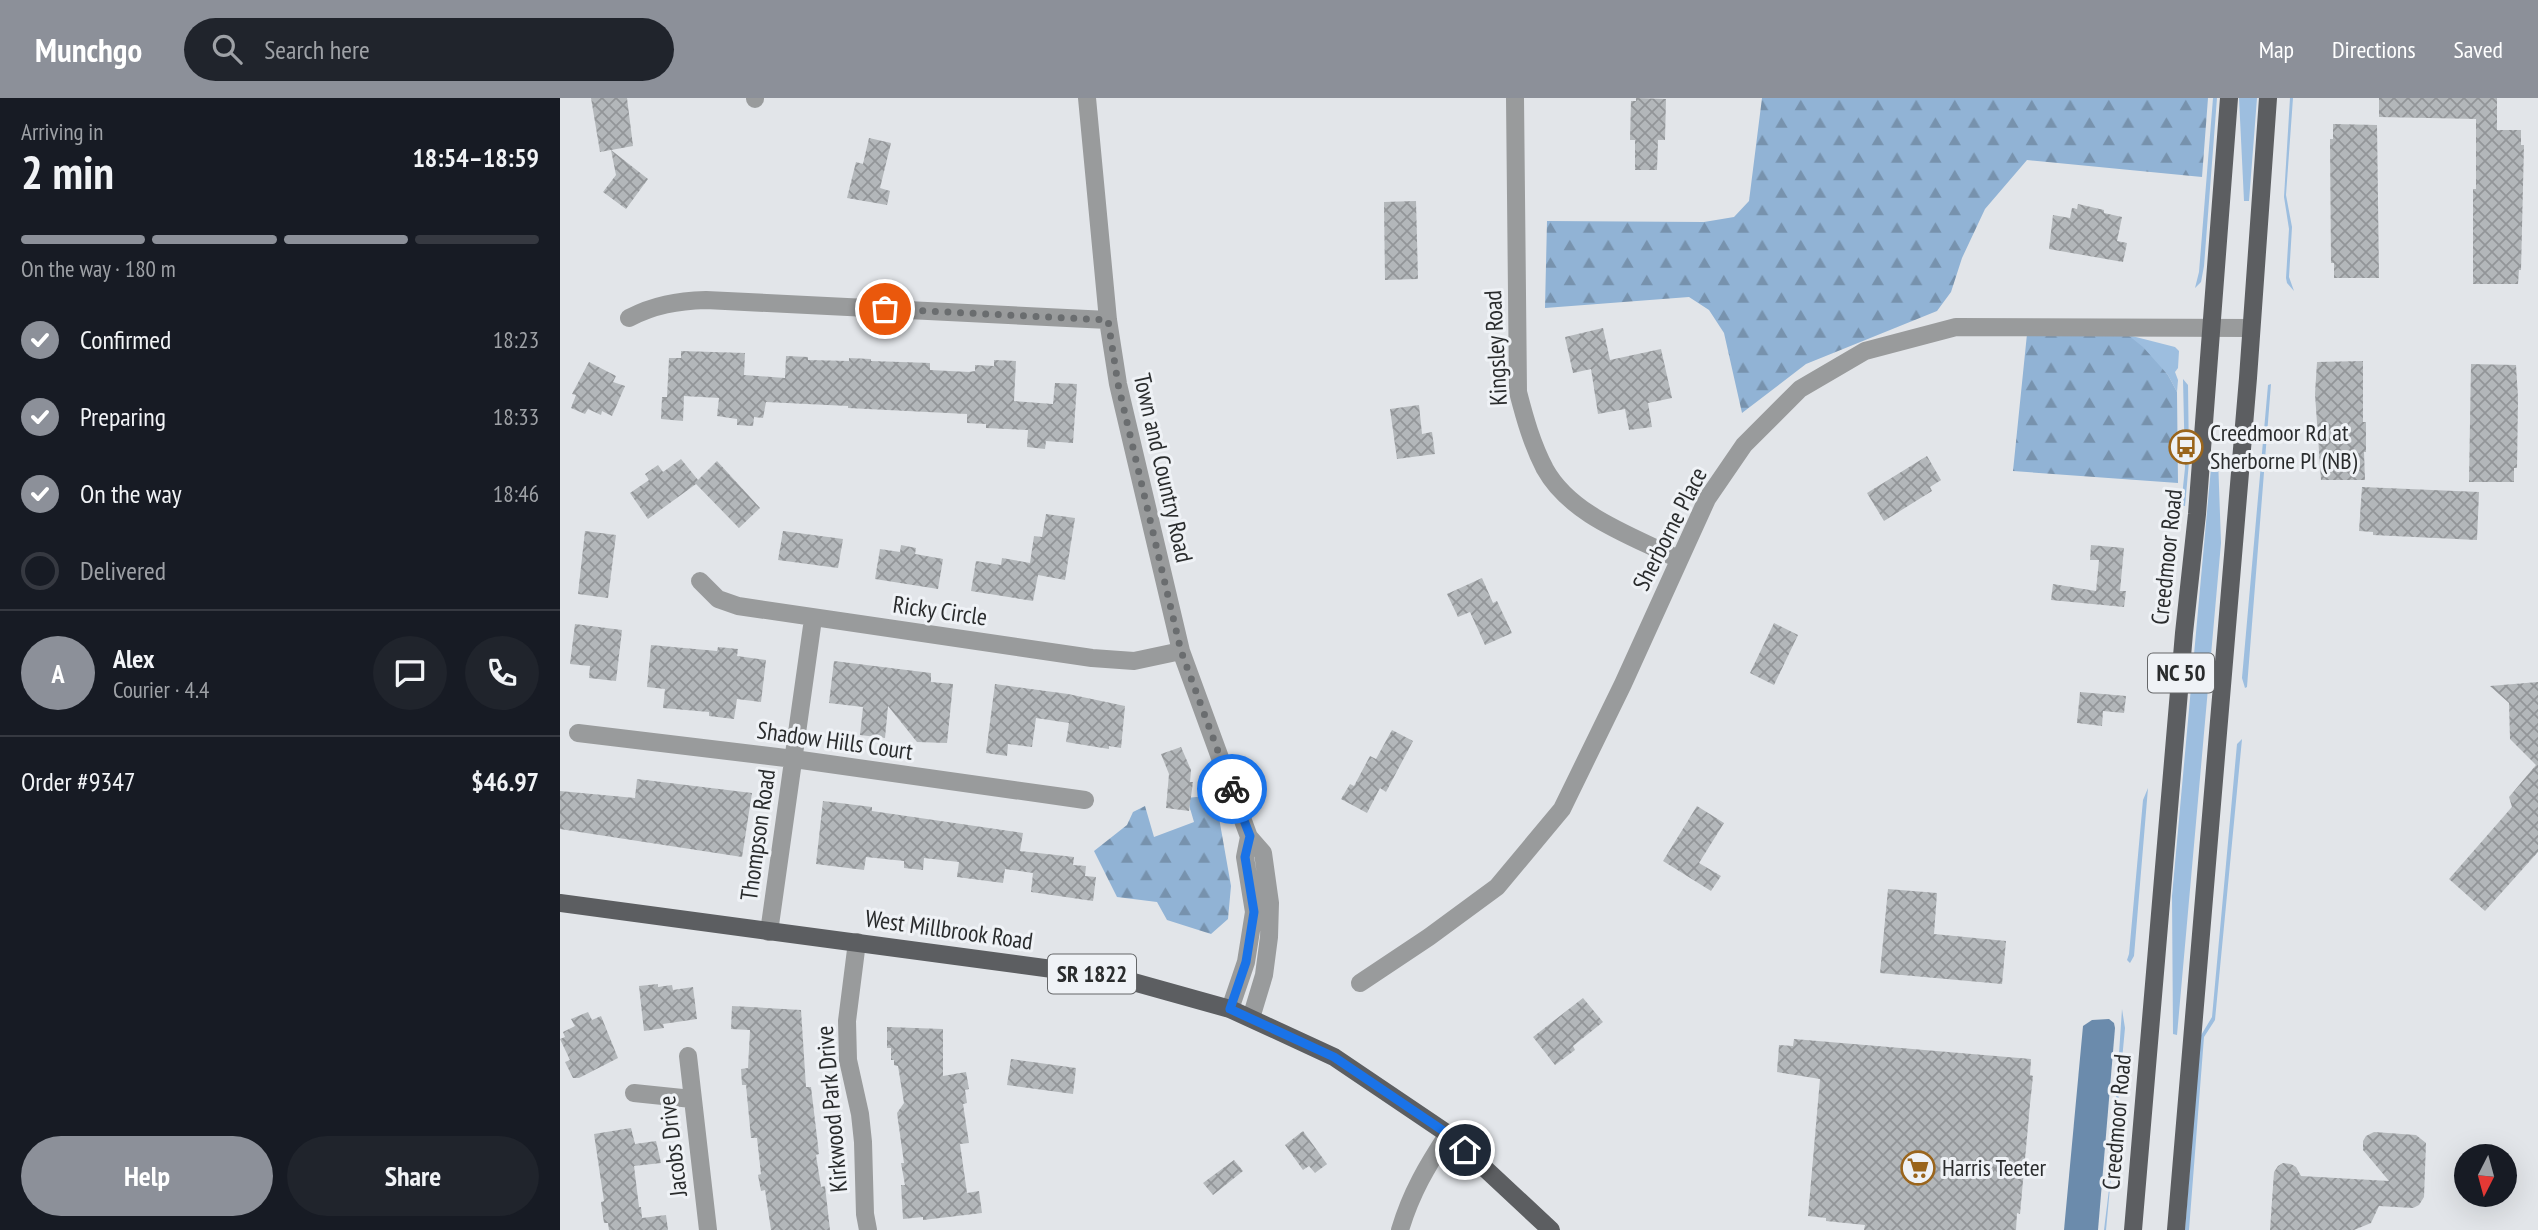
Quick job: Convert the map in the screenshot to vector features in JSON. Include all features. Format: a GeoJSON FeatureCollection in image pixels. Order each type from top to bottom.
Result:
{"type":"FeatureCollection","features":[{"type":"Feature","properties":{"kind":"main road","name":"Creedmoor Road"},"geometry":{"type":"LineString","coordinates":[[2133,1230],[2212,327],[2229,98]]}},
{"type":"Feature","properties":{"kind":"main road","name":"NC 50"},"geometry":{"type":"LineString","coordinates":[[2176,1230],[2268,98]]}},
{"type":"Feature","properties":{"kind":"main road","name":"West Millbrook Road"},"geometry":{"type":"LineString","coordinates":[[560,903],[1119,978],[1230,1009],[1334,1057],[1448,1134],[1551,1230]]}},
{"type":"Feature","properties":{"kind":"street","name":"Town and Country Road"},"geometry":{"type":"LineString","coordinates":[[1087,98],[1108,320],[1118,384],[1181,651],[1250,836],[1263,853],[1270,903],[1269,937],[1264,975],[1251,1018]]}},
{"type":"Feature","properties":{"kind":"street","name":"Kingsley Road"},"geometry":{"type":"LineString","coordinates":[[1515,98],[1518,392],[1528,432],[1546,471],[1571,500],[1607,524],[1678,559]]}},
{"type":"Feature","properties":{"kind":"street"},"geometry":{"type":"LineString","coordinates":[[629,318],[651,306],[676,301],[706,300],[1108,320]]}},
{"type":"Feature","properties":{"kind":"street","name":"Sherborne Place"},"geometry":{"type":"LineString","coordinates":[[1360,983],[1497,887],[1562,808],[1623,684],[1707,499],[1744,445],[1800,389],[1866,351],[1956,327],[2251,328]]}},
{"type":"Feature","properties":{"kind":"street","name":"Ricky Circle"},"geometry":{"type":"LineString","coordinates":[[701,581],[718,599],[738,606],[813,619],[1092,659],[1134,661],[1181,651]]}},
{"type":"Feature","properties":{"kind":"street","name":"Thompson Road"},"geometry":{"type":"LineString","coordinates":[[769,932],[813,619]]}},
{"type":"Feature","properties":{"kind":"street","name":"Shadow Hills Court"},"geometry":{"type":"LineString","coordinates":[[578,733],[1085,800]]}},
{"type":"Feature","properties":{"kind":"street","name":"Town and Country Road"},"geometry":{"type":"LineString","coordinates":[[1230,1009],[1246,962],[1254,912],[1245,857],[1250,836]]}},
{"type":"Feature","properties":{"kind":"street","name":"Kirkwood Park Drive"},"geometry":{"type":"LineString","coordinates":[[857,942],[847,1021],[848,1060],[860,1114],[868,1230]]}},
{"type":"Feature","properties":{"kind":"street","name":"Jacobs Drive"},"geometry":{"type":"LineString","coordinates":[[688,1056],[708,1230]]}},
{"type":"Feature","properties":{"kind":"street"},"geometry":{"type":"LineString","coordinates":[[634,1093],[692,1100]]}},
{"type":"Feature","properties":{"kind":"street"},"geometry":{"type":"LineString","coordinates":[[1400,1230],[1409,1199],[1424,1169],[1448,1134]]}},
{"type":"Feature","properties":{"kind":"shaded area"},"geometry":{"type":"Polygon","coordinates":[[[2213,98],[2217,98],[2204,266],[2201,282],[2195,288],[2199,272],[2213,98]]]}},
{"type":"Feature","properties":{"kind":"shaded area"},"geometry":{"type":"Polygon","coordinates":[[[2239,98],[2257,98],[2249,201],[2244,201],[2239,98]]]}},
{"type":"Feature","properties":{"kind":"shaded area"},"geometry":{"type":"Polygon","coordinates":[[[2290,98],[2293,98],[2286,195],[2292,227],[2289,277],[2294,291],[2286,278],[2289,229],[2284,197],[2290,98]]]}},
{"type":"Feature","properties":{"kind":"shaded area"},"geometry":{"type":"Polygon","coordinates":[[[2128,335],[2175,347],[2179,351],[2178,368],[2175,372],[2178,380],[2177,392],[2168,375],[2128,335]]]}},
{"type":"Feature","properties":{"kind":"shaded area"},"geometry":{"type":"Polygon","coordinates":[[[2183,379],[2188,385],[2189,462],[2185,506],[2181,506],[2185,468],[2183,379]]]}},
{"type":"Feature","properties":{"kind":"shaded area"},"geometry":{"type":"Polygon","coordinates":[[[2271,384],[2245,688],[2242,678],[2268,385],[2271,384]]]}},
{"type":"Feature","properties":{"kind":"shaded area"},"geometry":{"type":"Polygon","coordinates":[[[2212,457],[2218,458],[2221,543],[2177,1035],[2173,1034],[2172,896],[2212,457]]]}},
{"type":"Feature","properties":{"kind":"shaded area"},"geometry":{"type":"Polygon","coordinates":[[[2242,739],[2215,1020],[2204,1037],[2189,1230],[2185,1230],[2200,1037],[2212,1017],[2237,744],[2242,739]]]}},
{"type":"Feature","properties":{"kind":"shaded area"},"geometry":{"type":"Polygon","coordinates":[[[2148,788],[2134,956],[2130,963],[2127,960],[2143,800],[2148,788]]]}},
{"type":"Feature","properties":{"kind":"shaded area"},"geometry":{"type":"Polygon","coordinates":[[[2122,1009],[2125,1028],[2106,1230],[2104,1230],[2111,1173],[2122,1009]]]}},
{"type":"Feature","properties":{"kind":"shaded area"},"geometry":{"type":"Polygon","coordinates":[[[2109,1019],[2115,1028],[2098,1230],[2064,1230],[2083,1026],[2092,1020],[2109,1019]]]}},
{"type":"Feature","properties":{"kind":"green space"},"geometry":{"type":"Polygon","coordinates":[[[1762,98],[2208,98],[2202,177],[2027,160],[1985,209],[1962,258],[1951,292],[1937,311],[1806,364],[1742,413],[1724,333],[1709,310],[1689,297],[1545,308],[1547,221],[1704,222],[1734,217],[1749,201],[1762,98]]]}},
{"type":"Feature","properties":{"kind":"green space"},"geometry":{"type":"Polygon","coordinates":[[[2027,334],[2128,335],[2143,347],[2168,375],[2177,392],[2178,483],[2013,471],[2027,334]]]}},
{"type":"Feature","properties":{"kind":"green space"},"geometry":{"type":"Polygon","coordinates":[[[1215,795],[1231,886],[1228,919],[1211,934],[1167,920],[1157,902],[1117,897],[1094,851],[1127,825],[1133,812],[1145,806],[1154,837],[1194,822],[1187,798],[1215,795]]]}},
{"type":"Feature","properties":{"kind":"building"},"geometry":{"type":"Polygon","coordinates":[[[591,98],[627,98],[633,146],[600,152],[591,98]]]}},
{"type":"Feature","properties":{"kind":"building"},"geometry":{"type":"Polygon","coordinates":[[[1636,98],[1666,99],[1665,140],[1658,140],[1657,170],[1635,170],[1635,140],[1630,140],[1631,101],[1636,101],[1636,98]]]}},
{"type":"Feature","properties":{"kind":"building"},"geometry":{"type":"Polygon","coordinates":[[[2379,98],[2497,98],[2497,130],[2521,130],[2521,145],[2524,145],[2521,270],[2518,284],[2473,284],[2476,119],[2379,117],[2379,98]]]}},
{"type":"Feature","properties":{"kind":"building"},"geometry":{"type":"Polygon","coordinates":[[[2333,124],[2377,125],[2379,278],[2334,278],[2334,263],[2331,263],[2330,139],[2333,139],[2333,124]]]}},
{"type":"Feature","properties":{"kind":"building"},"geometry":{"type":"Polygon","coordinates":[[[869,138],[891,143],[880,188],[890,191],[887,205],[847,198],[856,162],[863,164],[869,138]]]}},
{"type":"Feature","properties":{"kind":"building"},"geometry":{"type":"Polygon","coordinates":[[[611,150],[648,179],[626,209],[603,192],[616,175],[611,150]]]}},
{"type":"Feature","properties":{"kind":"building"},"geometry":{"type":"Polygon","coordinates":[[[1416,201],[1418,279],[1385,280],[1384,202],[1416,201]]]}},
{"type":"Feature","properties":{"kind":"building"},"geometry":{"type":"Polygon","coordinates":[[[2078,204],[2122,217],[2117,241],[2127,243],[2123,262],[2049,249],[2053,215],[2070,218],[2072,208],[2077,209],[2078,204]]]}},
{"type":"Feature","properties":{"kind":"building"},"geometry":{"type":"Polygon","coordinates":[[[1603,328],[1610,360],[1661,349],[1672,398],[1648,403],[1652,427],[1629,430],[1625,409],[1598,414],[1591,369],[1573,373],[1565,337],[1603,328]]]}},
{"type":"Feature","properties":{"kind":"building"},"geometry":{"type":"Polygon","coordinates":[[[681,351],[745,353],[744,375],[785,378],[786,356],[808,357],[808,360],[849,361],[849,358],[930,363],[930,370],[969,372],[975,371],[975,365],[994,366],[994,360],[1016,361],[1014,401],[1053,404],[1055,383],[1077,384],[1073,443],[1046,441],[1045,449],[1027,447],[1028,430],[986,428],[986,424],[967,423],[967,414],[848,406],[766,402],[763,418],[754,417],[753,426],[737,425],[737,419],[717,416],[719,398],[684,396],[683,421],[661,419],[662,397],[667,397],[669,358],[681,358],[681,351]]]}},
{"type":"Feature","properties":{"kind":"building"},"geometry":{"type":"Polygon","coordinates":[[[2363,361],[2365,480],[2321,480],[2315,394],[2317,362],[2363,361]]]}},
{"type":"Feature","properties":{"kind":"building"},"geometry":{"type":"Polygon","coordinates":[[[589,362],[616,376],[613,382],[625,386],[612,416],[602,411],[601,415],[588,409],[585,414],[571,408],[576,395],[572,394],[589,362]]]}},
{"type":"Feature","properties":{"kind":"building"},"geometry":{"type":"Polygon","coordinates":[[[2471,364],[2516,365],[2517,468],[2514,468],[2514,482],[2469,482],[2471,364]]]}},
{"type":"Feature","properties":{"kind":"building"},"geometry":{"type":"Polygon","coordinates":[[[1419,405],[1422,434],[1432,432],[1435,454],[1397,459],[1390,409],[1419,405]]]}},
{"type":"Feature","properties":{"kind":"building"},"geometry":{"type":"Polygon","coordinates":[[[1927,456],[1941,480],[1930,487],[1932,491],[1884,521],[1867,493],[1927,456]]]}},
{"type":"Feature","properties":{"kind":"building"},"geometry":{"type":"Polygon","coordinates":[[[681,459],[698,480],[717,461],[760,508],[739,528],[696,484],[648,519],[630,493],[649,480],[645,474],[658,465],[663,472],[681,459]]]}},
{"type":"Feature","properties":{"kind":"building"},"geometry":{"type":"Polygon","coordinates":[[[2362,487],[2479,492],[2477,540],[2373,535],[2373,532],[2359,531],[2362,487]]]}},
{"type":"Feature","properties":{"kind":"building"},"geometry":{"type":"Polygon","coordinates":[[[1046,514],[1075,518],[1065,580],[1038,575],[1033,601],[971,591],[976,561],[1001,565],[1002,558],[1030,563],[1034,536],[1042,537],[1046,514]]]}},
{"type":"Feature","properties":{"kind":"building"},"geometry":{"type":"Polygon","coordinates":[[[585,531],[616,535],[608,598],[578,594],[585,531]]]}},
{"type":"Feature","properties":{"kind":"building"},"geometry":{"type":"Polygon","coordinates":[[[783,531],[843,539],[838,568],[778,560],[783,531]]]}},
{"type":"Feature","properties":{"kind":"building"},"geometry":{"type":"Polygon","coordinates":[[[901,545],[916,548],[915,554],[943,559],[938,589],[875,579],[880,549],[900,552],[901,545]]]}},
{"type":"Feature","properties":{"kind":"building"},"geometry":{"type":"Polygon","coordinates":[[[2091,545],[2124,548],[2120,591],[2126,591],[2124,607],[2051,600],[2053,584],[2096,591],[2099,560],[2090,560],[2091,545]]]}},
{"type":"Feature","properties":{"kind":"building"},"geometry":{"type":"Polygon","coordinates":[[[1482,578],[1493,603],[1497,601],[1512,633],[1485,645],[1470,612],[1458,617],[1447,594],[1482,578]]]}},
{"type":"Feature","properties":{"kind":"building"},"geometry":{"type":"Polygon","coordinates":[[[1774,623],[1798,635],[1774,685],[1750,673],[1774,623]]]}},
{"type":"Feature","properties":{"kind":"building"},"geometry":{"type":"Polygon","coordinates":[[[575,624],[622,630],[616,681],[589,678],[590,666],[570,664],[575,624]]]}},
{"type":"Feature","properties":{"kind":"building"},"geometry":{"type":"Polygon","coordinates":[[[651,645],[717,651],[718,647],[738,649],[737,656],[766,660],[761,702],[737,699],[734,719],[709,716],[709,712],[663,708],[665,689],[647,687],[651,645]]]}},
{"type":"Feature","properties":{"kind":"building"},"geometry":{"type":"Polygon","coordinates":[[[834,661],[931,673],[931,682],[953,684],[947,743],[917,742],[888,706],[885,738],[860,735],[863,707],[829,703],[834,661]]]}},
{"type":"Feature","properties":{"kind":"building"},"geometry":{"type":"Polygon","coordinates":[[[2538,682],[2538,852],[2485,911],[2449,879],[2512,807],[2509,797],[2536,765],[2510,739],[2509,703],[2490,686],[2538,682]]]}},
{"type":"Feature","properties":{"kind":"building"},"geometry":{"type":"Polygon","coordinates":[[[995,684],[1068,694],[1125,706],[1121,748],[1109,746],[1109,749],[1066,742],[1069,723],[1036,718],[1032,747],[1008,744],[1007,756],[986,753],[995,684]]]}},
{"type":"Feature","properties":{"kind":"building"},"geometry":{"type":"Polygon","coordinates":[[[2080,692],[2126,696],[2124,713],[2103,711],[2102,726],[2077,723],[2080,692]]]}},
{"type":"Feature","properties":{"kind":"building"},"geometry":{"type":"Polygon","coordinates":[[[1392,730],[1413,741],[1386,792],[1380,788],[1367,813],[1341,799],[1350,784],[1354,786],[1370,756],[1376,759],[1392,730]]]}},
{"type":"Feature","properties":{"kind":"building"},"geometry":{"type":"Polygon","coordinates":[[[1181,747],[1191,770],[1190,782],[1193,782],[1189,811],[1166,808],[1169,774],[1161,754],[1181,747]]]}},
{"type":"Feature","properties":{"kind":"building"},"geometry":{"type":"Polygon","coordinates":[[[637,779],[752,793],[742,857],[560,829],[560,791],[635,798],[637,779]]]}},
{"type":"Feature","properties":{"kind":"building"},"geometry":{"type":"Polygon","coordinates":[[[823,801],[872,807],[872,811],[1023,833],[1020,851],[1074,857],[1073,865],[1086,866],[1085,876],[1096,877],[1093,901],[1031,892],[1033,873],[1005,869],[1003,883],[957,877],[959,862],[924,858],[923,870],[904,868],[904,861],[866,857],[864,870],[816,864],[823,801]]]}},
{"type":"Feature","properties":{"kind":"building"},"geometry":{"type":"Polygon","coordinates":[[[1697,806],[1724,823],[1699,863],[1721,876],[1711,891],[1663,861],[1697,806]]]}},
{"type":"Feature","properties":{"kind":"building"},"geometry":{"type":"Polygon","coordinates":[[[1888,889],[1937,893],[1934,934],[2006,941],[2002,984],[1880,973],[1888,889]]]}},
{"type":"Feature","properties":{"kind":"building"},"geometry":{"type":"Polygon","coordinates":[[[658,984],[658,987],[672,985],[673,990],[693,987],[697,1019],[663,1024],[664,1028],[644,1031],[639,986],[658,984]]]}},
{"type":"Feature","properties":{"kind":"building"},"geometry":{"type":"Polygon","coordinates":[[[1583,998],[1603,1022],[1573,1046],[1575,1050],[1555,1065],[1533,1037],[1583,998]]]}},
{"type":"Feature","properties":{"kind":"building"},"geometry":{"type":"Polygon","coordinates":[[[732,1006],[801,1010],[806,1087],[811,1087],[819,1154],[816,1155],[821,1187],[825,1186],[830,1230],[771,1230],[765,1190],[761,1191],[758,1175],[761,1174],[757,1138],[751,1138],[746,1085],[742,1085],[741,1069],[748,1068],[750,1030],[731,1029],[732,1006]]]}},
{"type":"Feature","properties":{"kind":"building"},"geometry":{"type":"Polygon","coordinates":[[[588,1012],[592,1020],[601,1016],[618,1058],[579,1078],[573,1078],[565,1062],[570,1060],[560,1039],[565,1037],[563,1032],[575,1026],[571,1019],[588,1012]]]}},
{"type":"Feature","properties":{"kind":"building"},"geometry":{"type":"Polygon","coordinates":[[[887,1027],[943,1029],[943,1076],[966,1072],[969,1089],[965,1090],[967,1103],[963,1104],[969,1143],[960,1144],[967,1193],[979,1191],[982,1213],[923,1220],[923,1217],[903,1219],[901,1185],[905,1185],[901,1163],[904,1163],[897,1113],[904,1103],[898,1066],[891,1060],[891,1048],[887,1048],[887,1027]]]}},
{"type":"Feature","properties":{"kind":"building","name":"Harris Teeter"},"geometry":{"type":"Polygon","coordinates":[[[1794,1039],[2031,1059],[2030,1075],[2033,1076],[2020,1214],[2017,1213],[2016,1230],[1864,1230],[1865,1225],[1826,1221],[1826,1218],[1808,1216],[1820,1079],[1777,1072],[1779,1045],[1793,1046],[1794,1039]]]}},
{"type":"Feature","properties":{"kind":"building"},"geometry":{"type":"Polygon","coordinates":[[[1011,1059],[1076,1068],[1073,1094],[1007,1085],[1011,1059]]]}},
{"type":"Feature","properties":{"kind":"building"},"geometry":{"type":"Polygon","coordinates":[[[631,1128],[635,1144],[656,1141],[661,1163],[634,1166],[642,1218],[666,1215],[668,1230],[609,1230],[608,1223],[604,1223],[601,1202],[604,1201],[594,1134],[631,1128]]]}},
{"type":"Feature","properties":{"kind":"building"},"geometry":{"type":"Polygon","coordinates":[[[1303,1131],[1327,1164],[1315,1173],[1309,1166],[1303,1170],[1285,1145],[1303,1131]]]}},
{"type":"Feature","properties":{"kind":"building"},"geometry":{"type":"Polygon","coordinates":[[[2374,1132],[2416,1135],[2426,1143],[2424,1197],[2419,1205],[2413,1208],[2379,1206],[2371,1223],[2354,1230],[2270,1230],[2274,1172],[2283,1163],[2296,1167],[2301,1176],[2389,1181],[2363,1150],[2366,1136],[2374,1132]]]}},
{"type":"Feature","properties":{"kind":"building"},"geometry":{"type":"Polygon","coordinates":[[[1234,1160],[1243,1171],[1213,1195],[1203,1183],[1234,1160]]]}},
{"type":"Feature","properties":{"kind":"way so far"},"geometry":{"type":"LineString","coordinates":[[885,309],[1108,320],[1118,384],[1181,651],[1232,789]]}},
{"type":"Feature","properties":{"kind":"place","name":"Creedmoor Rd at Sherborne Pl (NB)"},"geometry":{"type":"Point","coordinates":[2186,447]}},
{"type":"Feature","properties":{"kind":"place","name":"Harris Teeter"},"geometry":{"type":"Point","coordinates":[1918,1168]}},
{"type":"Feature","properties":{"kind":"route"},"geometry":{"type":"LineString","coordinates":[[1232,789],[1250,836],[1245,857],[1254,912],[1246,962],[1230,1009],[1334,1057],[1448,1134],[1465,1150]]}}]}
